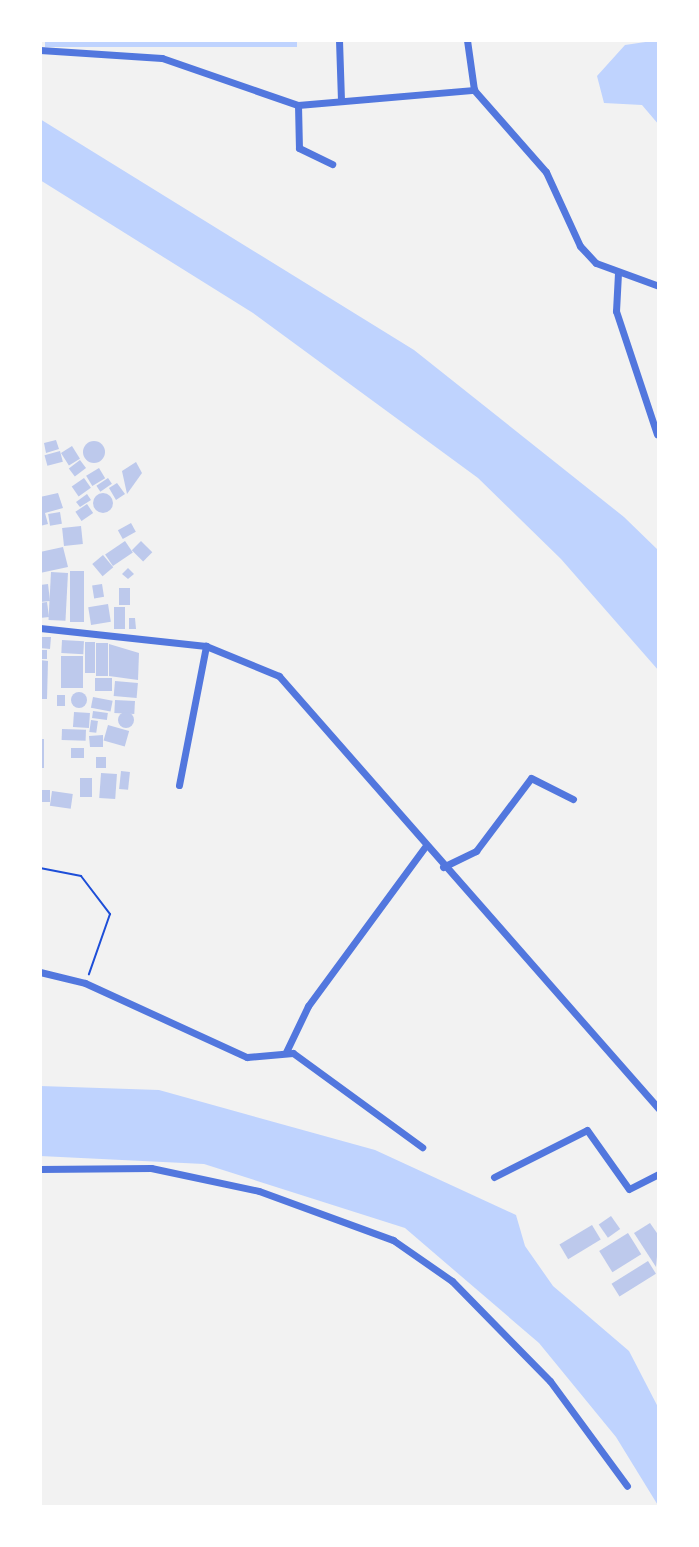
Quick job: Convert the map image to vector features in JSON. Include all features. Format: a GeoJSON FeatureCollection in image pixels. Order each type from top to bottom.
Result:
{"type":"FeatureCollection","features":[{"type":"Feature","properties":{"kind":"street"},"geometry":{"type":"LineString","coordinates":[[339,40],[341,100]]}},
{"type":"Feature","properties":{"kind":"street"},"geometry":{"type":"LineString","coordinates":[[467,40],[474,90],[546,172],[580,246],[618,273],[659,286]]}},
{"type":"Feature","properties":{"kind":"street"},"geometry":{"type":"LineString","coordinates":[[40,50],[162,58],[298,105],[474,90]]}},
{"type":"Feature","properties":{"kind":"street"},"geometry":{"type":"LineString","coordinates":[[298,105],[299,148],[332,164]]}},
{"type":"Feature","properties":{"kind":"street"},"geometry":{"type":"LineString","coordinates":[[618,273],[616,311],[657,434]]}},
{"type":"Feature","properties":{"kind":"street"},"geometry":{"type":"LineString","coordinates":[[40,628],[206,646],[279,676],[425,847],[659,1109]]}},
{"type":"Feature","properties":{"kind":"street"},"geometry":{"type":"LineString","coordinates":[[179,785],[206,646]]}},
{"type":"Feature","properties":{"kind":"street"},"geometry":{"type":"LineString","coordinates":[[443,867],[476,851],[531,778],[573,799]]}},
{"type":"Feature","properties":{"kind":"street"},"geometry":{"type":"LineString","coordinates":[[286,1052],[308,1006],[425,847]]}},
{"type":"Feature","properties":{"kind":"street"},"geometry":{"type":"LineString","coordinates":[[40,972],[85,983],[247,1057],[286,1052],[422,1147]]}},
{"type":"Feature","properties":{"kind":"street"},"geometry":{"type":"LineString","coordinates":[[494,1177],[587,1130],[629,1189],[659,1174]]}},
{"type":"Feature","properties":{"kind":"street"},"geometry":{"type":"LineString","coordinates":[[40,1169],[151,1168],[259,1191],[393,1240],[452,1281],[550,1381],[627,1486]]}},
{"type":"Feature","properties":{"kind":"path"},"geometry":{"type":"LineString","coordinates":[[40,868],[81,876],[110,914],[85,983]]}},
{"type":"Feature","properties":{"kind":"water"},"geometry":{"type":"Polygon","coordinates":[[[45,40],[297,40],[297,47],[45,47],[45,40]]]}},
{"type":"Feature","properties":{"kind":"water"},"geometry":{"type":"Polygon","coordinates":[[[659,40],[659,125],[642,105],[604,103],[597,76],[625,45],[659,40]]]}},
{"type":"Feature","properties":{"kind":"water"},"geometry":{"type":"Polygon","coordinates":[[[40,119],[414,350],[624,517],[659,551],[659,671],[561,559],[478,478],[253,313],[40,180],[40,119]]]}},
{"type":"Feature","properties":{"kind":"water"},"geometry":{"type":"Polygon","coordinates":[[[40,1086],[159,1090],[375,1150],[516,1215],[525,1246],[553,1286],[629,1351],[659,1409],[659,1507],[616,1437],[539,1343],[405,1228],[204,1164],[40,1156],[40,1086]]]}},
{"type":"Feature","properties":{"kind":"building"},"geometry":{"type":"Polygon","coordinates":[[[56,440],[59,449],[46,453],[44,443],[56,440]]]}},
{"type":"Feature","properties":{"kind":"building"},"geometry":{"type":"Polygon","coordinates":[[[94,441],[102,444],[105,452],[102,460],[94,463],[86,460],[83,452],[86,444],[94,441]]]}},
{"type":"Feature","properties":{"kind":"building"},"geometry":{"type":"Polygon","coordinates":[[[72,446],[80,459],[69,466],[61,453],[72,446]]]}},
{"type":"Feature","properties":{"kind":"building"},"geometry":{"type":"Polygon","coordinates":[[[60,451],[63,462],[47,466],[45,455],[60,451]]]}},
{"type":"Feature","properties":{"kind":"building"},"geometry":{"type":"Polygon","coordinates":[[[80,460],[86,468],[75,476],[69,468],[80,460]]]}},
{"type":"Feature","properties":{"kind":"building"},"geometry":{"type":"Polygon","coordinates":[[[136,462],[142,473],[127,494],[122,471],[136,462]]]}},
{"type":"Feature","properties":{"kind":"building"},"geometry":{"type":"Polygon","coordinates":[[[99,468],[105,478],[92,486],[86,476],[99,468]]]}},
{"type":"Feature","properties":{"kind":"building"},"geometry":{"type":"Polygon","coordinates":[[[84,478],[91,488],[79,496],[72,487],[84,478]]]}},
{"type":"Feature","properties":{"kind":"building"},"geometry":{"type":"Polygon","coordinates":[[[108,478],[112,484],[100,492],[96,486],[108,478]]]}},
{"type":"Feature","properties":{"kind":"building"},"geometry":{"type":"Polygon","coordinates":[[[117,483],[125,494],[116,500],[109,488],[117,483]]]}},
{"type":"Feature","properties":{"kind":"building"},"geometry":{"type":"Polygon","coordinates":[[[58,493],[63,508],[45,513],[48,524],[40,526],[40,497],[58,493]]]}},
{"type":"Feature","properties":{"kind":"building"},"geometry":{"type":"Polygon","coordinates":[[[103,493],[110,496],[113,503],[110,510],[103,513],[96,510],[93,503],[96,496],[103,493]]]}},
{"type":"Feature","properties":{"kind":"building"},"geometry":{"type":"Polygon","coordinates":[[[87,494],[91,500],[80,507],[76,502],[87,494]]]}},
{"type":"Feature","properties":{"kind":"building"},"geometry":{"type":"Polygon","coordinates":[[[87,504],[93,513],[82,521],[75,512],[87,504]]]}},
{"type":"Feature","properties":{"kind":"building"},"geometry":{"type":"Polygon","coordinates":[[[60,512],[62,524],[50,526],[48,514],[60,512]]]}},
{"type":"Feature","properties":{"kind":"building"},"geometry":{"type":"Polygon","coordinates":[[[131,523],[136,532],[123,539],[118,530],[131,523]]]}},
{"type":"Feature","properties":{"kind":"building"},"geometry":{"type":"Polygon","coordinates":[[[81,526],[83,544],[64,546],[62,528],[81,526]]]}},
{"type":"Feature","properties":{"kind":"building"},"geometry":{"type":"Polygon","coordinates":[[[125,541],[133,553],[113,566],[105,554],[125,541]]]}},
{"type":"Feature","properties":{"kind":"building"},"geometry":{"type":"Polygon","coordinates":[[[141,541],[152,552],[143,562],[132,550],[141,541]]]}},
{"type":"Feature","properties":{"kind":"building"},"geometry":{"type":"Polygon","coordinates":[[[63,547],[68,567],[40,573],[40,552],[63,547]]]}},
{"type":"Feature","properties":{"kind":"building"},"geometry":{"type":"Polygon","coordinates":[[[103,555],[113,567],[103,576],[92,564],[103,555]]]}},
{"type":"Feature","properties":{"kind":"building"},"geometry":{"type":"Polygon","coordinates":[[[128,568],[134,574],[128,579],[122,574],[128,568]]]}},
{"type":"Feature","properties":{"kind":"building"},"geometry":{"type":"Polygon","coordinates":[[[70,571],[84,571],[84,622],[70,622],[70,571]]]}},
{"type":"Feature","properties":{"kind":"building"},"geometry":{"type":"Polygon","coordinates":[[[51,572],[68,573],[65,621],[48,620],[51,572]]]}},
{"type":"Feature","properties":{"kind":"building"},"geometry":{"type":"Polygon","coordinates":[[[48,584],[50,601],[40,602],[40,585],[48,584]]]}},
{"type":"Feature","properties":{"kind":"building"},"geometry":{"type":"Polygon","coordinates":[[[102,584],[104,597],[94,598],[92,586],[102,584]]]}},
{"type":"Feature","properties":{"kind":"building"},"geometry":{"type":"Polygon","coordinates":[[[119,588],[130,588],[130,605],[119,605],[119,588]]]}},
{"type":"Feature","properties":{"kind":"building"},"geometry":{"type":"Polygon","coordinates":[[[47,602],[49,617],[40,618],[40,603],[47,602]]]}},
{"type":"Feature","properties":{"kind":"building"},"geometry":{"type":"Polygon","coordinates":[[[108,604],[111,622],[91,625],[88,607],[108,604]]]}},
{"type":"Feature","properties":{"kind":"building"},"geometry":{"type":"Polygon","coordinates":[[[114,607],[125,607],[125,629],[114,629],[114,607]]]}},
{"type":"Feature","properties":{"kind":"building"},"geometry":{"type":"Polygon","coordinates":[[[129,618],[135,618],[136,629],[129,629],[129,618]]]}},
{"type":"Feature","properties":{"kind":"building"},"geometry":{"type":"Polygon","coordinates":[[[40,637],[51,637],[50,649],[40,648],[40,637]]]}},
{"type":"Feature","properties":{"kind":"building"},"geometry":{"type":"Polygon","coordinates":[[[62,640],[84,641],[83,654],[61,653],[62,640]]]}},
{"type":"Feature","properties":{"kind":"building"},"geometry":{"type":"Polygon","coordinates":[[[85,642],[95,642],[95,673],[85,673],[85,642]]]}},
{"type":"Feature","properties":{"kind":"building"},"geometry":{"type":"Polygon","coordinates":[[[96,643],[108,643],[108,676],[96,676],[96,643]]]}},
{"type":"Feature","properties":{"kind":"building"},"geometry":{"type":"Polygon","coordinates":[[[109,644],[139,653],[138,680],[109,676],[109,644]]]}},
{"type":"Feature","properties":{"kind":"building"},"geometry":{"type":"Polygon","coordinates":[[[40,650],[47,650],[47,659],[40,659],[40,650]]]}},
{"type":"Feature","properties":{"kind":"building"},"geometry":{"type":"Polygon","coordinates":[[[61,656],[83,656],[83,688],[61,688],[61,656]]]}},
{"type":"Feature","properties":{"kind":"building"},"geometry":{"type":"Polygon","coordinates":[[[40,660],[48,661],[47,699],[40,699],[40,660]]]}},
{"type":"Feature","properties":{"kind":"building"},"geometry":{"type":"Polygon","coordinates":[[[95,678],[112,678],[112,691],[95,691],[95,678]]]}},
{"type":"Feature","properties":{"kind":"building"},"geometry":{"type":"Polygon","coordinates":[[[115,681],[138,683],[137,698],[114,696],[115,681]]]}},
{"type":"Feature","properties":{"kind":"building"},"geometry":{"type":"Polygon","coordinates":[[[76,692],[82,692],[87,700],[85,706],[76,708],[71,703],[71,697],[76,692]]]}},
{"type":"Feature","properties":{"kind":"building"},"geometry":{"type":"Polygon","coordinates":[[[57,695],[65,695],[65,706],[57,706],[57,695]]]}},
{"type":"Feature","properties":{"kind":"building"},"geometry":{"type":"Polygon","coordinates":[[[93,697],[113,701],[111,712],[91,708],[93,697]]]}},
{"type":"Feature","properties":{"kind":"building"},"geometry":{"type":"Polygon","coordinates":[[[115,700],[135,701],[134,714],[114,713],[115,700]]]}},
{"type":"Feature","properties":{"kind":"building"},"geometry":{"type":"Polygon","coordinates":[[[93,711],[108,713],[107,720],[92,718],[93,711]]]}},
{"type":"Feature","properties":{"kind":"building"},"geometry":{"type":"Polygon","coordinates":[[[74,712],[90,713],[89,728],[73,727],[74,712]]]}},
{"type":"Feature","properties":{"kind":"building"},"geometry":{"type":"Polygon","coordinates":[[[126,712],[132,714],[132,726],[126,728],[120,726],[118,720],[120,714],[126,712]]]}},
{"type":"Feature","properties":{"kind":"building"},"geometry":{"type":"Polygon","coordinates":[[[91,720],[98,721],[96,733],[89,732],[91,720]]]}},
{"type":"Feature","properties":{"kind":"building"},"geometry":{"type":"Polygon","coordinates":[[[108,725],[129,731],[125,746],[104,740],[108,725]]]}},
{"type":"Feature","properties":{"kind":"building"},"geometry":{"type":"Polygon","coordinates":[[[62,729],[86,730],[86,741],[62,740],[62,729]]]}},
{"type":"Feature","properties":{"kind":"building"},"geometry":{"type":"Polygon","coordinates":[[[103,735],[103,747],[90,747],[89,736],[103,735]]]}},
{"type":"Feature","properties":{"kind":"building"},"geometry":{"type":"Polygon","coordinates":[[[40,739],[44,739],[44,768],[40,768],[40,739]]]}},
{"type":"Feature","properties":{"kind":"building"},"geometry":{"type":"Polygon","coordinates":[[[71,748],[84,748],[84,758],[71,758],[71,748]]]}},
{"type":"Feature","properties":{"kind":"building"},"geometry":{"type":"Polygon","coordinates":[[[96,757],[106,757],[106,768],[96,768],[96,757]]]}},
{"type":"Feature","properties":{"kind":"building"},"geometry":{"type":"Polygon","coordinates":[[[121,771],[130,772],[128,790],[119,789],[121,771]]]}},
{"type":"Feature","properties":{"kind":"building"},"geometry":{"type":"Polygon","coordinates":[[[101,773],[117,774],[115,799],[99,798],[101,773]]]}},
{"type":"Feature","properties":{"kind":"building"},"geometry":{"type":"Polygon","coordinates":[[[80,778],[92,778],[92,797],[80,797],[80,778]]]}},
{"type":"Feature","properties":{"kind":"building"},"geometry":{"type":"Polygon","coordinates":[[[40,790],[50,790],[50,802],[40,802],[40,790]]]}},
{"type":"Feature","properties":{"kind":"building"},"geometry":{"type":"Polygon","coordinates":[[[52,791],[73,794],[71,809],[50,806],[52,791]]]}},
{"type":"Feature","properties":{"kind":"building"},"geometry":{"type":"Polygon","coordinates":[[[611,1216],[620,1229],[608,1238],[599,1225],[611,1216]]]}},
{"type":"Feature","properties":{"kind":"building"},"geometry":{"type":"Polygon","coordinates":[[[650,1223],[659,1236],[656,1267],[634,1233],[650,1223]]]}},
{"type":"Feature","properties":{"kind":"building"},"geometry":{"type":"Polygon","coordinates":[[[592,1225],[601,1240],[568,1259],[559,1245],[592,1225]]]}},
{"type":"Feature","properties":{"kind":"building"},"geometry":{"type":"Polygon","coordinates":[[[628,1233],[641,1254],[612,1272],[599,1251],[628,1233]]]}},
{"type":"Feature","properties":{"kind":"building"},"geometry":{"type":"Polygon","coordinates":[[[648,1261],[656,1274],[619,1297],[612,1284],[648,1261]]]}}]}
